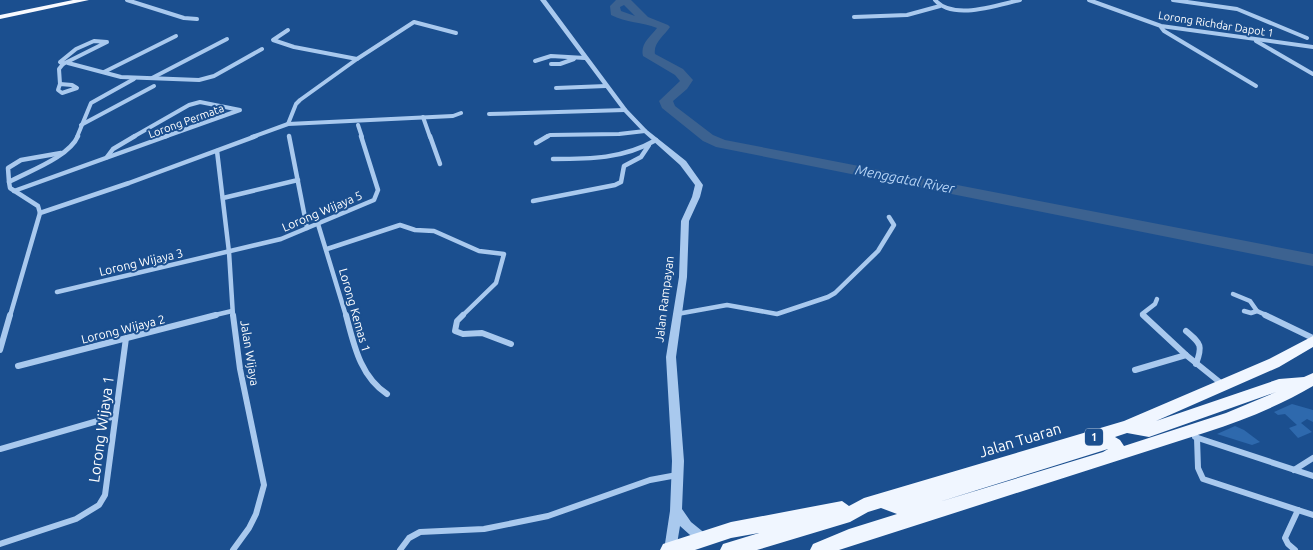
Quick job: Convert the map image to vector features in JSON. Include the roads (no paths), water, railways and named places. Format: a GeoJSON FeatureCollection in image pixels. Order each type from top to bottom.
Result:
{"type":"FeatureCollection","features":[{"type":"Feature","properties":{"kind":"highway"},"geometry":{"type":"LineString","coordinates":[[0,11],[60,0]]}},
{"type":"Feature","properties":{"kind":"highway"},"geometry":{"type":"LineString","coordinates":[[0,17],[85,0]]}},
{"type":"Feature","properties":{"kind":"main road","name":"Jalan Tuaran"},"geometry":{"type":"LineString","coordinates":[[729,550],[850,514],[864,506],[1127,427],[1274,363],[1313,340]]}},
{"type":"Feature","properties":{"kind":"main road"},"geometry":{"type":"LineString","coordinates":[[1127,427],[1149,430],[1223,406],[1279,385],[1312,381]]}},
{"type":"Feature","properties":{"kind":"main road","name":"1"},"geometry":{"type":"LineString","coordinates":[[819,550],[849,537],[1109,458],[1193,435],[1312,381]]}},
{"type":"Feature","properties":{"kind":"main road"},"geometry":{"type":"LineString","coordinates":[[882,501],[898,507],[1108,442],[1114,444],[1118,449],[1109,458]]}},
{"type":"Feature","properties":{"kind":"main road"},"geometry":{"type":"LineString","coordinates":[[669,550],[731,530],[864,506]]}},
{"type":"Feature","properties":{"kind":"street"},"geometry":{"type":"LineString","coordinates":[[127,0],[184,18],[197,19]]}},
{"type":"Feature","properties":{"kind":"street","name":"Jalan Rampayan"},"geometry":{"type":"LineString","coordinates":[[543,0],[625,110],[645,131],[683,164],[699,185],[696,197],[685,221],[683,277],[671,357],[678,461],[676,511],[669,550]]}},
{"type":"Feature","properties":{"kind":"street"},"geometry":{"type":"LineString","coordinates":[[935,0],[940,6]]}},
{"type":"Feature","properties":{"kind":"street"},"geometry":{"type":"LineString","coordinates":[[854,17],[907,15],[940,6],[954,10],[972,10],[1020,0]]}},
{"type":"Feature","properties":{"kind":"street","name":"Lorong Richdar Dapot 1"},"geometry":{"type":"LineString","coordinates":[[1089,0],[1160,26],[1313,47]]}},
{"type":"Feature","properties":{"kind":"street"},"geometry":{"type":"LineString","coordinates":[[1173,0],[1237,8],[1307,38]]}},
{"type":"Feature","properties":{"kind":"street"},"geometry":{"type":"LineString","coordinates":[[1184,0],[1239,8],[1313,42]]}},
{"type":"Feature","properties":{"kind":"street"},"geometry":{"type":"LineString","coordinates":[[288,124],[296,104],[300,100],[357,59],[414,22],[456,33]]}},
{"type":"Feature","properties":{"kind":"street"},"geometry":{"type":"LineString","coordinates":[[1160,26],[1164,31],[1256,86]]}},
{"type":"Feature","properties":{"kind":"street"},"geometry":{"type":"LineString","coordinates":[[288,30],[273,40],[294,47],[357,59]]}},
{"type":"Feature","properties":{"kind":"street"},"geometry":{"type":"LineString","coordinates":[[104,72],[176,36]]}},
{"type":"Feature","properties":{"kind":"street"},"geometry":{"type":"LineString","coordinates":[[151,79],[227,39]]}},
{"type":"Feature","properties":{"kind":"street"},"geometry":{"type":"LineString","coordinates":[[1253,40],[1313,74]]}},
{"type":"Feature","properties":{"kind":"street"},"geometry":{"type":"LineString","coordinates":[[60,84],[72,85],[77,88],[62,93],[58,90],[60,84],[59,69],[63,64],[107,42],[91,41],[65,57],[60,62],[63,64]]}},
{"type":"Feature","properties":{"kind":"street"},"geometry":{"type":"LineString","coordinates":[[68,63],[121,78],[199,80],[209,78],[262,49]]}},
{"type":"Feature","properties":{"kind":"street"},"geometry":{"type":"LineString","coordinates":[[535,61],[543,56],[574,59],[585,58]]}},
{"type":"Feature","properties":{"kind":"street"},"geometry":{"type":"LineString","coordinates":[[551,64],[560,64],[574,59]]}},
{"type":"Feature","properties":{"kind":"street"},"geometry":{"type":"LineString","coordinates":[[9,182],[65,152],[77,140],[90,103],[134,78]]}},
{"type":"Feature","properties":{"kind":"street"},"geometry":{"type":"LineString","coordinates":[[81,126],[154,86]]}},
{"type":"Feature","properties":{"kind":"street"},"geometry":{"type":"LineString","coordinates":[[556,88],[606,86]]}},
{"type":"Feature","properties":{"kind":"street","name":"Lorong Permata"},"geometry":{"type":"LineString","coordinates":[[14,191],[240,110],[200,102],[189,105],[110,151],[107,157]]}},
{"type":"Feature","properties":{"kind":"street"},"geometry":{"type":"LineString","coordinates":[[489,114],[625,110]]}},
{"type":"Feature","properties":{"kind":"street"},"geometry":{"type":"LineString","coordinates":[[40,213],[288,124],[454,116],[461,113]]}},
{"type":"Feature","properties":{"kind":"street"},"geometry":{"type":"LineString","coordinates":[[423,117],[440,164]]}},
{"type":"Feature","properties":{"kind":"street","name":"Lorong Wijaya 5"},"geometry":{"type":"LineString","coordinates":[[229,252],[282,239],[374,200],[378,190],[358,125]]}},
{"type":"Feature","properties":{"kind":"street"},"geometry":{"type":"LineString","coordinates":[[536,143],[550,135],[619,134],[645,131]]}},
{"type":"Feature","properties":{"kind":"street"},"geometry":{"type":"LineString","coordinates":[[290,136],[307,228]]}},
{"type":"Feature","properties":{"kind":"street"},"geometry":{"type":"LineString","coordinates":[[553,159],[611,158],[649,145],[656,140]]}},
{"type":"Feature","properties":{"kind":"street"},"geometry":{"type":"LineString","coordinates":[[533,201],[615,185],[621,182],[624,166],[642,157],[649,145]]}},
{"type":"Feature","properties":{"kind":"street","name":"Jalan Wijaya"},"geometry":{"type":"LineString","coordinates":[[217,151],[229,252],[232,311],[240,369],[264,485],[256,514],[249,528],[233,550]]}},
{"type":"Feature","properties":{"kind":"street"},"geometry":{"type":"LineString","coordinates":[[0,350],[40,213],[38,206],[8,185],[8,168],[15,163],[42,155],[65,152]]}},
{"type":"Feature","properties":{"kind":"street"},"geometry":{"type":"LineString","coordinates":[[223,198],[298,180]]}},
{"type":"Feature","properties":{"kind":"street"},"geometry":{"type":"LineString","coordinates":[[677,314],[727,305],[777,314],[828,297],[835,293],[878,251],[894,225],[889,217]]}},
{"type":"Feature","properties":{"kind":"street","name":"Lorong Kemas 1"},"geometry":{"type":"LineString","coordinates":[[318,224],[327,249],[358,361],[375,386],[386,394]]}},
{"type":"Feature","properties":{"kind":"street"},"geometry":{"type":"LineString","coordinates":[[327,249],[400,225],[415,230],[434,231],[479,251],[504,254],[496,283],[457,322],[454,331],[463,334],[482,333],[511,344]]}},
{"type":"Feature","properties":{"kind":"street","name":"Lorong Wijaya 3"},"geometry":{"type":"LineString","coordinates":[[58,292],[229,252]]}},
{"type":"Feature","properties":{"kind":"street"},"geometry":{"type":"LineString","coordinates":[[1233,294],[1250,301],[1257,311],[1313,340]]}},
{"type":"Feature","properties":{"kind":"street"},"geometry":{"type":"LineString","coordinates":[[1157,299],[1155,304],[1142,314],[1196,364],[1224,386]]}},
{"type":"Feature","properties":{"kind":"street","name":"Lorong Wijaya 2"},"geometry":{"type":"LineString","coordinates":[[18,366],[232,311]]}},
{"type":"Feature","properties":{"kind":"street"},"geometry":{"type":"LineString","coordinates":[[1244,311],[1251,313],[1257,311]]}},
{"type":"Feature","properties":{"kind":"street"},"geometry":{"type":"LineString","coordinates":[[1186,332],[1199,342],[1201,350],[1196,364]]}},
{"type":"Feature","properties":{"kind":"street","name":"Lorong Wijaya 1"},"geometry":{"type":"LineString","coordinates":[[0,544],[76,519],[99,505],[105,495],[126,338]]}},
{"type":"Feature","properties":{"kind":"street"},"geometry":{"type":"LineString","coordinates":[[1135,370],[1186,355]]}},
{"type":"Feature","properties":{"kind":"street"},"geometry":{"type":"LineString","coordinates":[[0,449],[116,416]]}},
{"type":"Feature","properties":{"kind":"street"},"geometry":{"type":"LineString","coordinates":[[1313,476],[1193,435],[1198,468],[1203,479],[1313,515]]}},
{"type":"Feature","properties":{"kind":"street"},"geometry":{"type":"LineString","coordinates":[[1294,470],[1313,458]]}},
{"type":"Feature","properties":{"kind":"street"},"geometry":{"type":"LineString","coordinates":[[400,550],[409,538],[420,532],[484,528],[540,518],[650,480],[677,475]]}},
{"type":"Feature","properties":{"kind":"street"},"geometry":{"type":"LineString","coordinates":[[1295,550],[1288,544],[1285,538],[1298,510]]}},
{"type":"Feature","properties":{"kind":"street"},"geometry":{"type":"LineString","coordinates":[[676,511],[702,539]]}},
{"type":"Feature","properties":{"kind":"waterway"},"geometry":{"type":"LineString","coordinates":[[623,0],[615,6],[615,13],[625,18],[647,21]]}},
{"type":"Feature","properties":{"kind":"waterway","name":"Menggatal River"},"geometry":{"type":"LineString","coordinates":[[625,0],[644,19],[664,27],[648,47],[649,56],[679,72],[687,80],[666,101],[669,108],[708,138],[721,144],[1313,260]]}}]}
